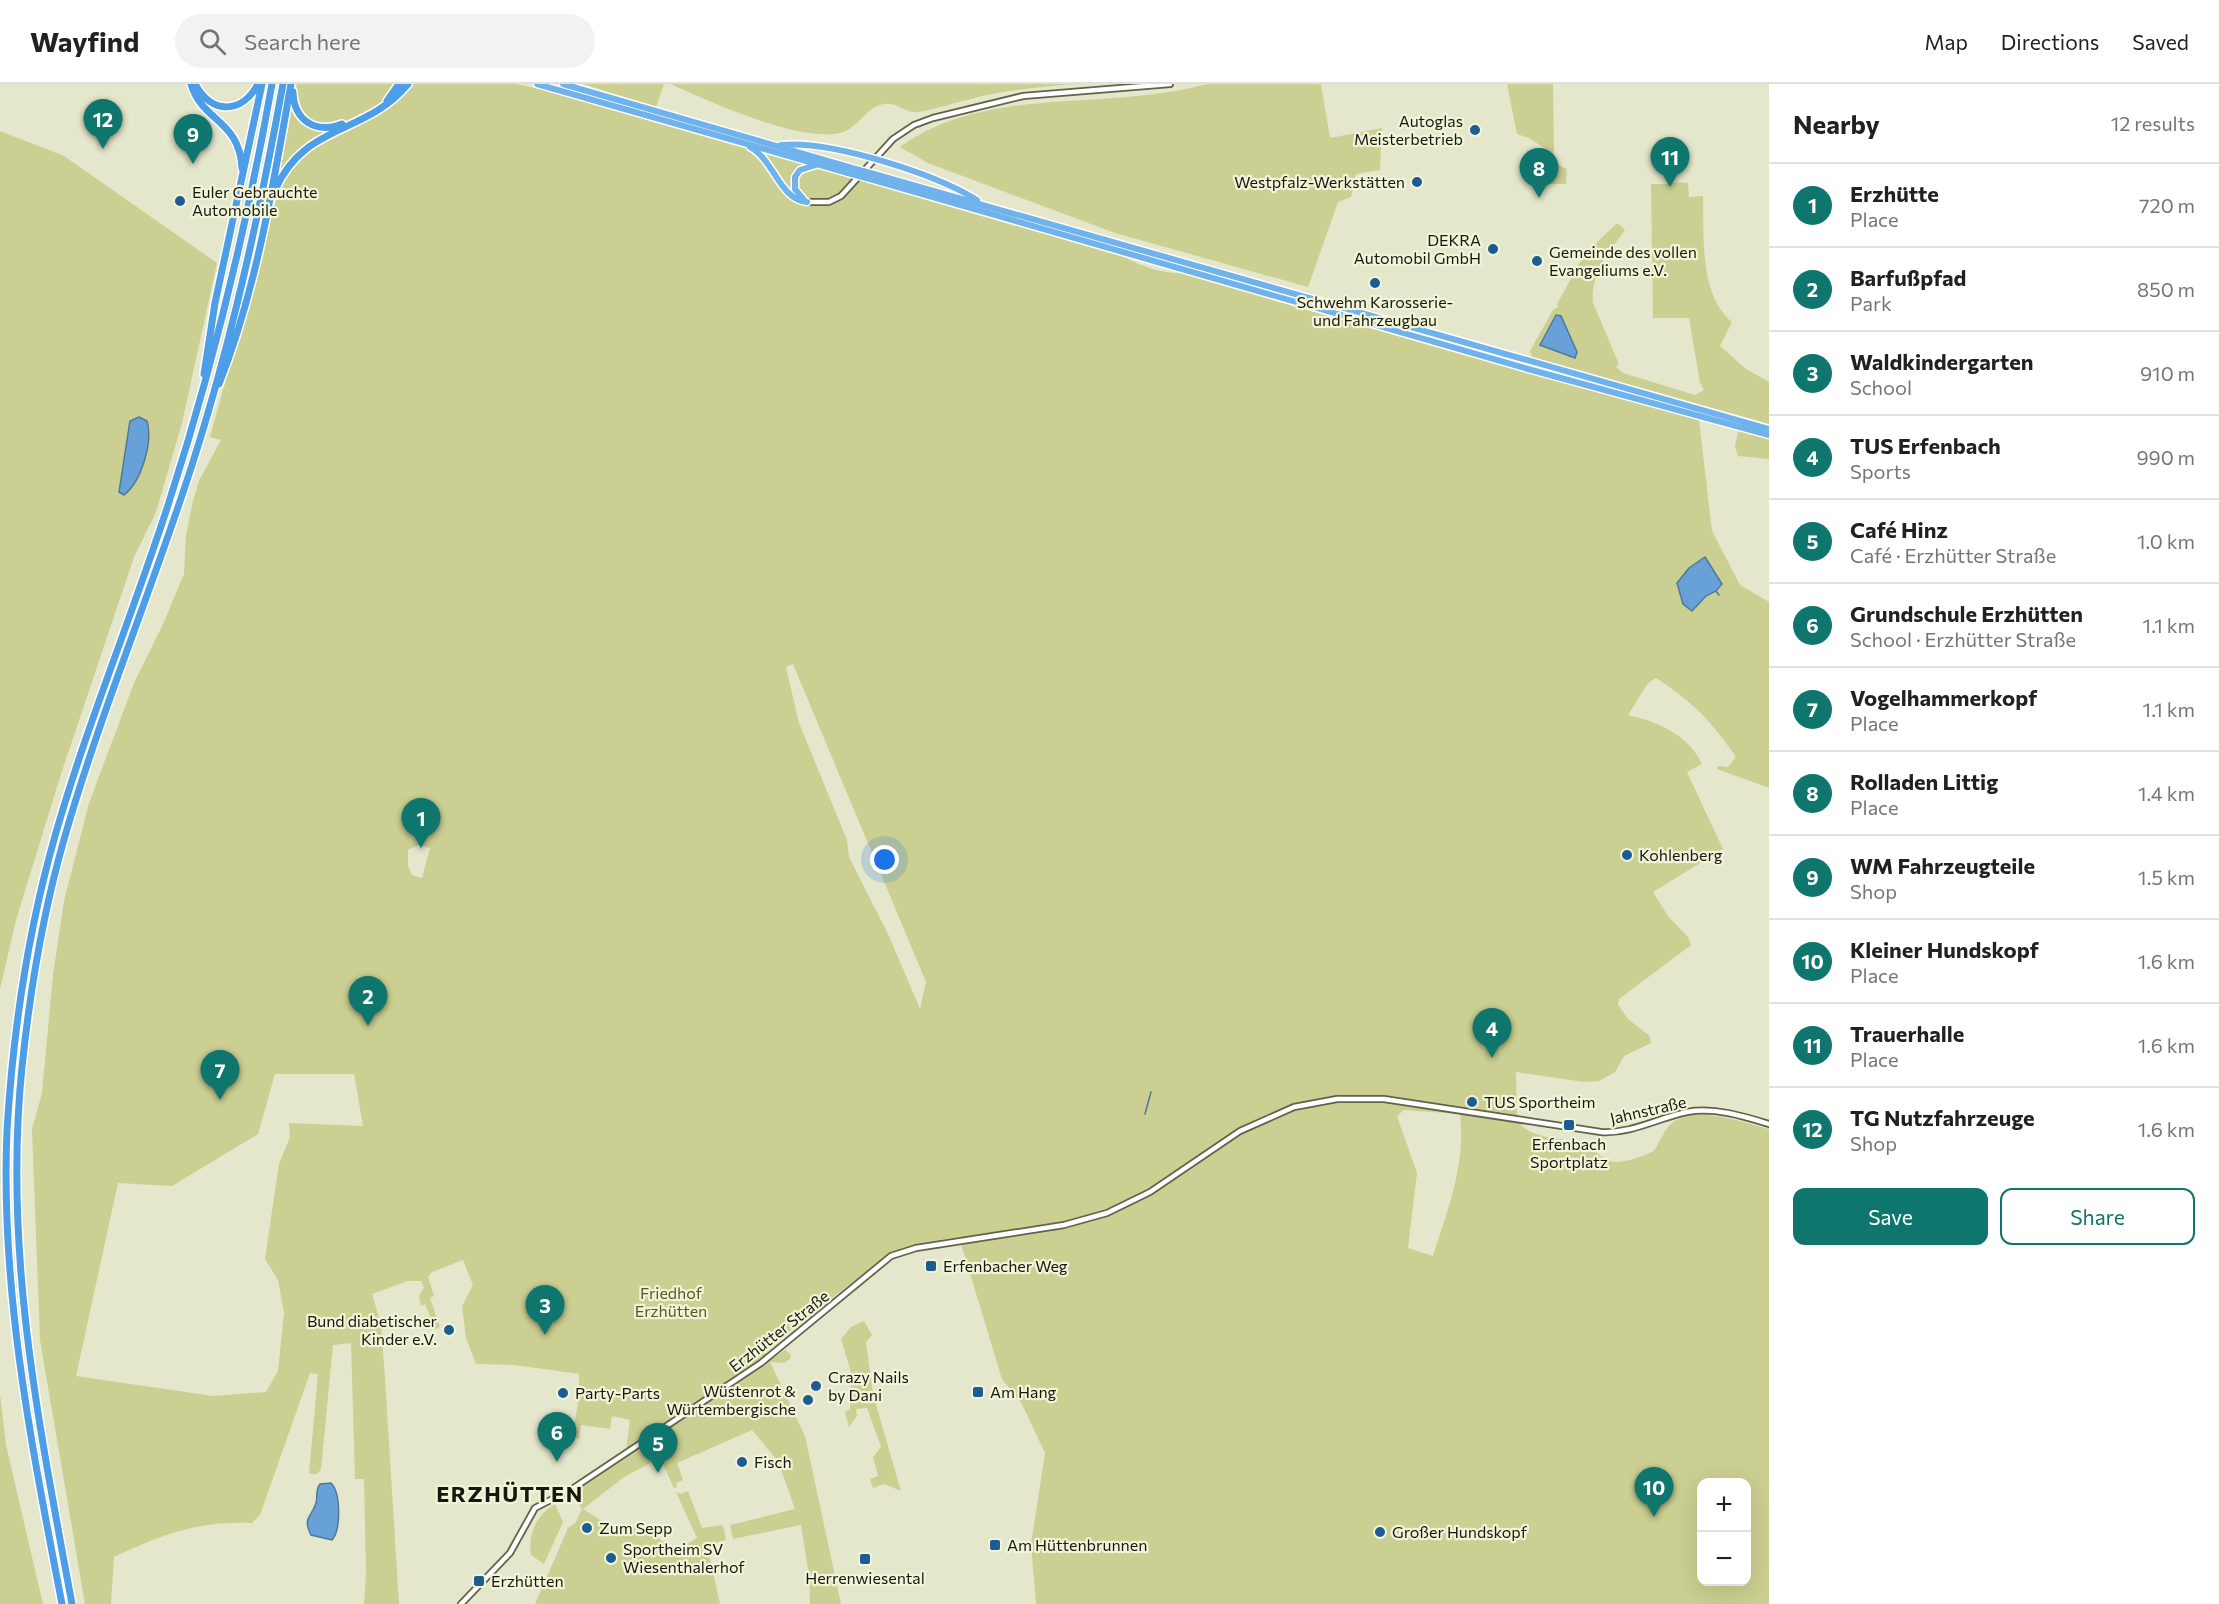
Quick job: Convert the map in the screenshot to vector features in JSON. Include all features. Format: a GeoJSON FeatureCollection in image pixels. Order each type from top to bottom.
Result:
{"type":"FeatureCollection","features":[{"type":"Feature","properties":{"kind":"highway"},"geometry":{"type":"LineString","coordinates":[[190,84],[194,94],[230,130],[237,141],[243,180]]}},
{"type":"Feature","properties":{"kind":"highway"},"geometry":{"type":"LineString","coordinates":[[195,84],[202,97],[211,104],[226,107],[242,103],[260,84]]}},
{"type":"Feature","properties":{"kind":"highway"},"geometry":{"type":"LineString","coordinates":[[203,388],[215,303],[243,180],[260,84]]}},
{"type":"Feature","properties":{"kind":"highway"},"geometry":{"type":"LineString","coordinates":[[62,1604],[17,1349],[7,1239],[7,1127],[22,991],[38,903],[55,836],[141,587],[203,388],[240,242],[272,84]]}},
{"type":"Feature","properties":{"kind":"highway"},"geometry":{"type":"LineString","coordinates":[[72,1604],[34,1397],[21,1289],[16,1199],[17,1138],[33,978],[47,905],[84,775],[175,515],[226,345],[253,235],[283,84]]}},
{"type":"Feature","properties":{"kind":"highway"},"geometry":{"type":"LineString","coordinates":[[207,411],[238,331],[269,206],[292,84]]}},
{"type":"Feature","properties":{"kind":"highway"},"geometry":{"type":"LineString","coordinates":[[292,84],[293,99],[298,113],[307,123],[321,128],[340,125],[377,109],[391,97],[399,84]]}},
{"type":"Feature","properties":{"kind":"highway"},"geometry":{"type":"LineString","coordinates":[[269,206],[281,176],[304,149],[378,112],[394,101],[408,84]]}},
{"type":"Feature","properties":{"kind":"highway"},"geometry":{"type":"LineString","coordinates":[[537,84],[778,145],[872,177],[1517,362]]}},
{"type":"Feature","properties":{"kind":"highway"},"geometry":{"type":"LineString","coordinates":[[563,84],[649,112]]}},
{"type":"Feature","properties":{"kind":"highway"},"geometry":{"type":"LineString","coordinates":[[666,116],[744,142],[820,164],[850,170]]}},
{"type":"Feature","properties":{"kind":"highway"},"geometry":{"type":"LineString","coordinates":[[744,142],[766,159],[790,195],[807,202]]}},
{"type":"Feature","properties":{"kind":"highway"},"geometry":{"type":"LineString","coordinates":[[778,145],[834,150],[874,158],[925,176],[984,205]]}},
{"type":"Feature","properties":{"kind":"highway"},"geometry":{"type":"LineString","coordinates":[[807,202],[797,194],[795,177],[800,170],[820,164]]}},
{"type":"Feature","properties":{"kind":"highway"},"geometry":{"type":"LineString","coordinates":[[872,177],[984,205],[1769,435]]}},
{"type":"Feature","properties":{"kind":"highway"},"geometry":{"type":"LineString","coordinates":[[1529,366],[1769,429]]}},
{"type":"Feature","properties":{"kind":"street"},"geometry":{"type":"LineString","coordinates":[[807,202],[829,202],[841,196],[874,158],[908,128],[958,112],[1023,96],[1170,84]]}},
{"type":"Feature","properties":{"kind":"street","name":"Jahnstraße"},"geometry":{"type":"LineString","coordinates":[[929,1246],[1064,1225],[1107,1213],[1156,1188],[1240,1131],[1293,1107],[1354,1098],[1461,1110],[1606,1132],[1627,1130],[1699,1110],[1734,1115],[1769,1124]]}},
{"type":"Feature","properties":{"kind":"street","name":"Erzhütter Straße"},"geometry":{"type":"LineString","coordinates":[[461,1604],[510,1553],[531,1514],[540,1503],[572,1489],[760,1363],[887,1258],[929,1246]]}},
{"type":"Feature","properties":{"kind":"green space"},"geometry":{"type":"Polygon","coordinates":[[[297,84],[397,84],[388,98],[375,109],[360,117],[328,124],[314,122],[303,115],[297,103],[297,84]]]}},
{"type":"Feature","properties":{"kind":"green space","name":"Friedhof Erzhütten"},"geometry":{"type":"Polygon","coordinates":[[[410,84],[516,84],[545,90],[1124,256],[1152,269],[1182,273],[1699,420],[1712,531],[1740,585],[1769,602],[1769,788],[1717,769],[1718,766],[1728,767],[1736,757],[1718,733],[1691,704],[1669,687],[1656,678],[1648,683],[1628,715],[1650,721],[1671,731],[1689,745],[1696,754],[1702,764],[1687,772],[1723,849],[1653,892],[1668,916],[1688,937],[1691,945],[1619,999],[1618,1005],[1629,1020],[1650,1036],[1651,1043],[1624,1056],[1615,1072],[1599,1081],[1585,1082],[1516,1072],[1517,1120],[1530,1132],[1578,1143],[1613,1162],[1627,1161],[1654,1151],[1672,1123],[1693,1115],[1733,1119],[1769,1129],[1769,1604],[1036,1604],[1031,1544],[1045,1453],[1022,1404],[1002,1379],[959,1237],[920,1243],[889,1254],[764,1350],[769,1361],[785,1350],[791,1355],[790,1359],[784,1363],[770,1362],[805,1436],[841,1604],[810,1604],[809,1575],[801,1525],[733,1539],[730,1525],[795,1509],[778,1461],[752,1430],[677,1463],[683,1480],[676,1483],[677,1487],[674,1488],[660,1458],[624,1477],[583,1509],[614,1529],[628,1527],[654,1535],[665,1544],[670,1554],[697,1538],[676,1492],[681,1494],[688,1491],[702,1528],[723,1525],[726,1540],[707,1545],[720,1604],[535,1604],[568,1528],[576,1522],[582,1509],[571,1493],[625,1458],[630,1420],[612,1416],[610,1429],[581,1425],[579,1439],[572,1437],[579,1398],[579,1374],[515,1365],[476,1364],[466,1338],[462,1306],[473,1285],[463,1260],[432,1272],[428,1277],[434,1296],[430,1298],[440,1327],[435,1329],[425,1304],[421,1306],[419,1296],[424,1288],[421,1281],[408,1281],[372,1294],[381,1325],[399,1604],[364,1604],[366,1573],[364,1479],[355,1479],[351,1343],[333,1345],[321,1469],[317,1474],[309,1474],[318,1374],[310,1373],[260,1515],[252,1523],[214,1524],[181,1531],[114,1557],[111,1604],[85,1604],[40,1340],[32,1129],[42,1093],[53,975],[64,901],[89,803],[134,683],[164,622],[184,574],[186,535],[193,501],[199,481],[221,440],[210,437],[283,176],[296,160],[311,148],[380,111],[410,84]],[[793,664],[786,667],[799,723],[847,840],[849,857],[889,936],[920,1009],[926,982],[793,664]],[[418,845],[408,850],[408,866],[412,875],[422,878],[430,848],[418,845]],[[275,1074],[258,1134],[172,1186],[118,1183],[76,1376],[213,1396],[266,1392],[278,1371],[284,1313],[278,1280],[265,1259],[279,1164],[290,1137],[289,1123],[363,1126],[354,1074],[275,1074]],[[1404,1110],[1397,1116],[1417,1173],[1408,1248],[1433,1256],[1450,1204],[1458,1169],[1460,1114],[1404,1110]]]}},
{"type":"Feature","properties":{"kind":"green space"},"geometry":{"type":"Polygon","coordinates":[[[583,84],[664,84],[656,107],[583,84]]]}},
{"type":"Feature","properties":{"kind":"green space"},"geometry":{"type":"Polygon","coordinates":[[[671,84],[1075,84],[997,93],[918,112],[884,104],[872,109],[846,131],[822,134],[801,132],[754,119],[671,84]]]}},
{"type":"Feature","properties":{"kind":"green space"},"geometry":{"type":"Polygon","coordinates":[[[1206,84],[1321,84],[1330,138],[1382,128],[1380,170],[1356,174],[1351,197],[1338,202],[1308,287],[1115,233],[928,163],[900,147],[934,127],[971,115],[1009,107],[1129,97],[1206,84]]]}},
{"type":"Feature","properties":{"kind":"green space"},"geometry":{"type":"Polygon","coordinates":[[[1507,84],[1553,84],[1554,154],[1529,138],[1517,134],[1507,84]]]}},
{"type":"Feature","properties":{"kind":"green space"},"geometry":{"type":"Polygon","coordinates":[[[291,107],[300,122],[325,133],[297,151],[277,179],[291,107]]]}},
{"type":"Feature","properties":{"kind":"green space"},"geometry":{"type":"Polygon","coordinates":[[[0,131],[64,156],[217,263],[182,423],[156,512],[134,557],[61,774],[16,920],[0,989],[0,131]]]}},
{"type":"Feature","properties":{"kind":"green space"},"geometry":{"type":"Polygon","coordinates":[[[1542,158],[1567,169],[1566,184],[1545,184],[1542,158]]]}},
{"type":"Feature","properties":{"kind":"green space"},"geometry":{"type":"Polygon","coordinates":[[[1669,182],[1688,183],[1689,197],[1703,196],[1704,246],[1709,281],[1721,310],[1732,322],[1720,346],[1746,369],[1769,382],[1769,424],[1533,360],[1530,351],[1553,310],[1558,307],[1557,304],[1584,255],[1616,224],[1619,224],[1625,230],[1602,264],[1594,282],[1593,292],[1593,303],[1619,364],[1616,367],[1623,373],[1695,395],[1704,390],[1700,383],[1689,318],[1653,318],[1651,184],[1668,184],[1669,182]]]}},
{"type":"Feature","properties":{"kind":"green space"},"geometry":{"type":"Polygon","coordinates":[[[1738,431],[1769,439],[1769,459],[1738,456],[1735,446],[1738,431]]]}},
{"type":"Feature","properties":{"kind":"green space"},"geometry":{"type":"Polygon","coordinates":[[[864,1321],[872,1335],[866,1342],[873,1394],[901,1491],[884,1484],[873,1488],[870,1479],[878,1476],[873,1457],[881,1447],[867,1408],[856,1409],[857,1416],[849,1427],[845,1412],[850,1409],[851,1372],[841,1339],[851,1327],[864,1321]]]}},
{"type":"Feature","properties":{"kind":"green space"},"geometry":{"type":"Polygon","coordinates":[[[0,1394],[6,1445],[43,1604],[0,1604],[0,1394]]]}},
{"type":"Feature","properties":{"kind":"green space"},"geometry":{"type":"Polygon","coordinates":[[[555,1504],[563,1522],[544,1564],[531,1555],[532,1533],[538,1519],[555,1504]]]}},
{"type":"Feature","properties":{"kind":"water"},"geometry":{"type":"Polygon","coordinates":[[[1556,315],[1561,316],[1577,352],[1575,358],[1540,345],[1556,315]]]}},
{"type":"Feature","properties":{"kind":"water"},"geometry":{"type":"Polygon","coordinates":[[[139,417],[147,421],[147,450],[141,471],[124,495],[119,492],[130,421],[139,417]]]}},
{"type":"Feature","properties":{"kind":"water"},"geometry":{"type":"Polygon","coordinates":[[[1705,557],[1722,584],[1692,611],[1683,604],[1677,583],[1689,568],[1705,557]]]}},
{"type":"Feature","properties":{"kind":"water"},"geometry":{"type":"Polygon","coordinates":[[[331,1483],[337,1495],[339,1512],[337,1528],[332,1540],[311,1535],[307,1524],[316,1503],[318,1486],[331,1483]]]}},
{"type":"Feature","properties":{"kind":"waterway"},"geometry":{"type":"LineString","coordinates":[[1716,591],[1719,595]]}},
{"type":"Feature","properties":{"kind":"waterway"},"geometry":{"type":"LineString","coordinates":[[1145,1114],[1151,1092]]}},
{"type":"Feature","properties":{"kind":"place","name":"Autoglas Meisterbetrieb"},"geometry":{"type":"Point","coordinates":[1475,130]}},
{"type":"Feature","properties":{"kind":"place","name":"TG Nutzfahrzeuge"},"geometry":{"type":"Point","coordinates":[103,149]}},
{"type":"Feature","properties":{"kind":"place","name":"WM Fahrzeugteile"},"geometry":{"type":"Point","coordinates":[193,164]}},
{"type":"Feature","properties":{"kind":"place","name":"Westpfalz-Werkstätten"},"geometry":{"type":"Point","coordinates":[1417,182]}},
{"type":"Feature","properties":{"kind":"place","name":"Trauerhalle"},"geometry":{"type":"Point","coordinates":[1670,187]}},
{"type":"Feature","properties":{"kind":"place","name":"Rolladen Littig"},"geometry":{"type":"Point","coordinates":[1539,198]}},
{"type":"Feature","properties":{"kind":"place","name":"Euler Gebrauchte Automobile"},"geometry":{"type":"Point","coordinates":[180,201]}},
{"type":"Feature","properties":{"kind":"place","name":"DEKRA Automobil GmbH"},"geometry":{"type":"Point","coordinates":[1493,249]}},
{"type":"Feature","properties":{"kind":"place","name":"Gemeinde des vollen Evangeliums e.V."},"geometry":{"type":"Point","coordinates":[1537,261]}},
{"type":"Feature","properties":{"kind":"place","name":"Schwehm Karosserie- und Fahrzeugbau"},"geometry":{"type":"Point","coordinates":[1375,283]}},
{"type":"Feature","properties":{"kind":"place","name":"Erzhütte"},"geometry":{"type":"Point","coordinates":[421,848]}},
{"type":"Feature","properties":{"kind":"place","name":"Kohlenberg"},"geometry":{"type":"Point","coordinates":[1627,855]}},
{"type":"Feature","properties":{"kind":"place","name":"Barfußpfad"},"geometry":{"type":"Point","coordinates":[368,1026]}},
{"type":"Feature","properties":{"kind":"place","name":"TUS Erfenbach"},"geometry":{"type":"Point","coordinates":[1492,1058]}},
{"type":"Feature","properties":{"kind":"place","name":"Vogelhammerkopf"},"geometry":{"type":"Point","coordinates":[220,1100]}},
{"type":"Feature","properties":{"kind":"place","name":"TUS Sportheim"},"geometry":{"type":"Point","coordinates":[1472,1102]}},
{"type":"Feature","properties":{"kind":"place","name":"Erfenbach Sportplatz"},"geometry":{"type":"Point","coordinates":[1569,1125]}},
{"type":"Feature","properties":{"kind":"place","name":"Erfenbacher Weg"},"geometry":{"type":"Point","coordinates":[931,1266]}},
{"type":"Feature","properties":{"kind":"place","name":"Bund diabetischer Kinder e.V."},"geometry":{"type":"Point","coordinates":[449,1330]}},
{"type":"Feature","properties":{"kind":"place","name":"Waldkindergarten"},"geometry":{"type":"Point","coordinates":[545,1335]}},
{"type":"Feature","properties":{"kind":"place","name":"Crazy Nails by Dani"},"geometry":{"type":"Point","coordinates":[816,1386]}},
{"type":"Feature","properties":{"kind":"place","name":"Am Hang"},"geometry":{"type":"Point","coordinates":[978,1392]}},
{"type":"Feature","properties":{"kind":"place","name":"Party-Parts"},"geometry":{"type":"Point","coordinates":[563,1393]}},
{"type":"Feature","properties":{"kind":"place","name":"Wüstenrot & Würtembergische"},"geometry":{"type":"Point","coordinates":[808,1400]}},
{"type":"Feature","properties":{"kind":"place","name":"Grundschule Erzhütten"},"geometry":{"type":"Point","coordinates":[557,1462]}},
{"type":"Feature","properties":{"kind":"place","name":"Fisch"},"geometry":{"type":"Point","coordinates":[742,1462]}},
{"type":"Feature","properties":{"kind":"place","name":"Café Hinz"},"geometry":{"type":"Point","coordinates":[658,1473]}},
{"type":"Feature","properties":{"kind":"place","name":"Kleiner Hundskopf"},"geometry":{"type":"Point","coordinates":[1654,1517]}},
{"type":"Feature","properties":{"kind":"place","name":"Zum Sepp"},"geometry":{"type":"Point","coordinates":[587,1528]}},
{"type":"Feature","properties":{"kind":"place","name":"Großer Hundskopf"},"geometry":{"type":"Point","coordinates":[1380,1532]}},
{"type":"Feature","properties":{"kind":"place","name":"Am Hüttenbrunnen"},"geometry":{"type":"Point","coordinates":[995,1545]}},
{"type":"Feature","properties":{"kind":"place","name":"Sportheim SV Wiesenthalerhof"},"geometry":{"type":"Point","coordinates":[611,1558]}},
{"type":"Feature","properties":{"kind":"place","name":"Herrenwiesental"},"geometry":{"type":"Point","coordinates":[865,1559]}},
{"type":"Feature","properties":{"kind":"place","name":"Erzhütten"},"geometry":{"type":"Point","coordinates":[479,1581]}},
{"type":"Feature","properties":{"kind":"district","name":"ERZHÜTTEN"},"geometry":{"type":"Point","coordinates":[510,1494]}}]}
